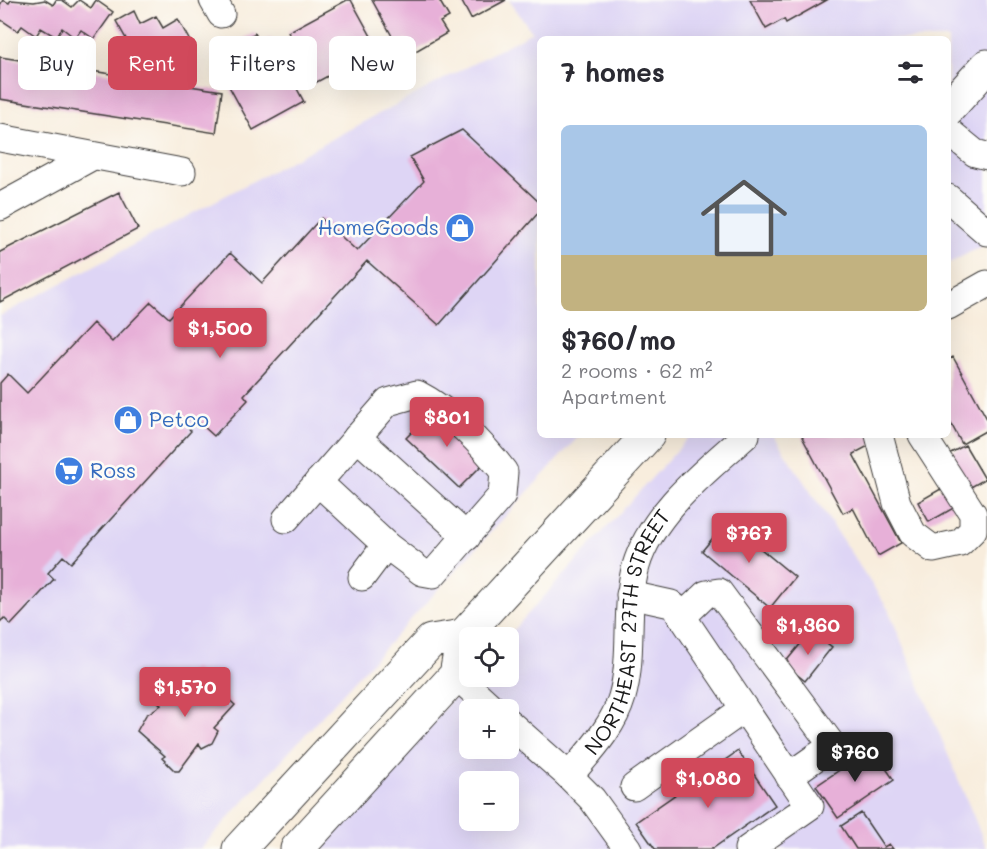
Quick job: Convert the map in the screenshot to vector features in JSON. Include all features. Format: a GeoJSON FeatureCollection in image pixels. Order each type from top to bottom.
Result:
{"type":"FeatureCollection","features":[{"type":"Feature","properties":{"kind":"highway"},"geometry":{"type":"LineString","coordinates":[[951,106],[987,66]]}},
{"type":"Feature","properties":{"kind":"highway"},"geometry":{"type":"LineString","coordinates":[[470,627],[645,438]]}},
{"type":"Feature","properties":{"kind":"highway"},"geometry":{"type":"LineString","coordinates":[[239,849],[431,641],[459,636]]}},
{"type":"Feature","properties":{"kind":"highway"},"geometry":{"type":"LineString","coordinates":[[297,849],[456,675],[459,656]]}},
{"type":"Feature","properties":{"kind":"street"},"geometry":{"type":"LineString","coordinates":[[951,133],[975,153],[987,156]]}},
{"type":"Feature","properties":{"kind":"street"},"geometry":{"type":"LineString","coordinates":[[0,138],[182,172]]}},
{"type":"Feature","properties":{"kind":"street"},"geometry":{"type":"LineString","coordinates":[[0,207],[93,156]]}},
{"type":"Feature","properties":{"kind":"street"},"geometry":{"type":"LineString","coordinates":[[951,201],[987,232]]}},
{"type":"Feature","properties":{"kind":"street"},"geometry":{"type":"LineString","coordinates":[[951,304],[987,284]]}},
{"type":"Feature","properties":{"kind":"street"},"geometry":{"type":"LineString","coordinates":[[286,519],[318,482],[357,437],[388,402],[417,394],[444,411],[494,458],[504,472],[502,495],[433,574],[422,572],[386,545],[318,482]]}},
{"type":"Feature","properties":{"kind":"street"},"geometry":{"type":"LineString","coordinates":[[357,437],[467,537]]}},
{"type":"Feature","properties":{"kind":"street","name":"NORTHEAST 27TH STREET"},"geometry":{"type":"LineString","coordinates":[[519,732],[569,776],[603,736],[622,699],[627,678],[630,595],[637,564],[654,530],[677,500],[743,438]]}},
{"type":"Feature","properties":{"kind":"street"},"geometry":{"type":"LineString","coordinates":[[880,438],[897,503],[913,534],[933,549],[960,543],[974,530],[973,514],[924,438]]}},
{"type":"Feature","properties":{"kind":"street"},"geometry":{"type":"LineString","coordinates":[[362,577],[386,545]]}},
{"type":"Feature","properties":{"kind":"street"},"geometry":{"type":"LineString","coordinates":[[682,616],[706,594],[719,592],[830,741],[829,748],[789,776]]}},
{"type":"Feature","properties":{"kind":"street"},"geometry":{"type":"LineString","coordinates":[[630,595],[671,604],[682,616],[810,806],[764,845]]}},
{"type":"Feature","properties":{"kind":"street"},"geometry":{"type":"LineString","coordinates":[[456,675],[482,699]]}},
{"type":"Feature","properties":{"kind":"street"},"geometry":{"type":"LineString","coordinates":[[634,787],[744,709]]}},
{"type":"Feature","properties":{"kind":"street"},"geometry":{"type":"LineString","coordinates":[[569,776],[592,798],[628,849]]}},
{"type":"Feature","properties":{"kind":"shaded area"},"geometry":{"type":"Polygon","coordinates":[[[509,0],[987,0],[987,243],[951,262],[951,36],[537,36],[537,438],[577,438],[200,849],[0,849],[0,316],[532,32],[509,0]]]}},
{"type":"Feature","properties":{"kind":"shaded area"},"geometry":{"type":"Polygon","coordinates":[[[688,438],[775,438],[888,609],[987,849],[316,849],[463,687],[519,687],[519,627],[516,627],[688,438]]]}},
{"type":"Feature","properties":{"kind":"building"},"geometry":{"type":"Polygon","coordinates":[[[3,0],[9,3],[11,0],[34,2],[45,0],[53,5],[56,0],[62,0],[72,7],[79,0],[91,8],[96,0],[113,12],[96,36],[90,36],[81,30],[76,36],[72,36],[62,28],[54,36],[41,28],[36,36],[22,26],[18,31],[0,19],[0,5],[3,0]]]}},
{"type":"Feature","properties":{"kind":"building"},"geometry":{"type":"Polygon","coordinates":[[[347,0],[351,0],[371,36],[329,36],[329,75],[317,82],[317,36],[290,36],[288,32],[347,0]]]}},
{"type":"Feature","properties":{"kind":"building"},"geometry":{"type":"Polygon","coordinates":[[[372,0],[439,0],[449,17],[440,22],[447,33],[416,51],[416,36],[392,36],[372,0]]]}},
{"type":"Feature","properties":{"kind":"building"},"geometry":{"type":"Polygon","coordinates":[[[461,0],[506,0],[471,19],[461,0]]]}},
{"type":"Feature","properties":{"kind":"building"},"geometry":{"type":"Polygon","coordinates":[[[750,0],[827,0],[786,23],[784,19],[766,29],[750,0]]]}},
{"type":"Feature","properties":{"kind":"building"},"geometry":{"type":"Polygon","coordinates":[[[134,11],[140,24],[156,16],[163,28],[178,19],[187,36],[124,36],[116,21],[134,11]]]}},
{"type":"Feature","properties":{"kind":"building"},"geometry":{"type":"Polygon","coordinates":[[[0,57],[18,60],[18,90],[96,90],[96,72],[108,74],[108,90],[197,90],[197,87],[222,91],[216,133],[0,99],[0,57]]]}},
{"type":"Feature","properties":{"kind":"building"},"geometry":{"type":"Polygon","coordinates":[[[231,90],[298,90],[304,102],[253,130],[231,90]]]}},
{"type":"Feature","properties":{"kind":"building"},"geometry":{"type":"Polygon","coordinates":[[[462,130],[537,200],[537,214],[439,325],[367,261],[244,395],[248,400],[214,436],[192,416],[184,423],[191,431],[71,563],[63,556],[48,573],[54,579],[11,625],[4,618],[0,622],[0,383],[8,374],[27,393],[93,323],[112,342],[151,302],[169,318],[230,253],[262,283],[321,218],[357,251],[424,181],[410,157],[462,130]]]}},
{"type":"Feature","properties":{"kind":"building"},"geometry":{"type":"Polygon","coordinates":[[[119,192],[138,229],[0,302],[0,252],[119,192]]]}},
{"type":"Feature","properties":{"kind":"building"},"geometry":{"type":"Polygon","coordinates":[[[953,357],[987,419],[987,430],[962,444],[951,424],[951,358],[953,357]]]}},
{"type":"Feature","properties":{"kind":"building"},"geometry":{"type":"Polygon","coordinates":[[[435,409],[488,459],[459,488],[406,438],[435,409]]]}},
{"type":"Feature","properties":{"kind":"building"},"geometry":{"type":"Polygon","coordinates":[[[803,438],[874,438],[876,442],[853,454],[901,543],[878,556],[853,508],[843,513],[803,438]]]}},
{"type":"Feature","properties":{"kind":"building"},"geometry":{"type":"Polygon","coordinates":[[[965,445],[985,479],[964,491],[945,456],[965,445]]]}},
{"type":"Feature","properties":{"kind":"building"},"geometry":{"type":"Polygon","coordinates":[[[946,486],[957,506],[929,522],[918,502],[946,486]]]}},
{"type":"Feature","properties":{"kind":"building"},"geometry":{"type":"Polygon","coordinates":[[[727,521],[795,577],[770,608],[702,551],[727,521]]]}},
{"type":"Feature","properties":{"kind":"building"},"geometry":{"type":"Polygon","coordinates":[[[811,631],[832,647],[805,681],[784,664],[811,631]]]}},
{"type":"Feature","properties":{"kind":"building"},"geometry":{"type":"Polygon","coordinates":[[[194,668],[235,705],[214,728],[218,731],[212,743],[202,748],[199,744],[179,771],[175,771],[162,758],[165,756],[137,731],[146,715],[161,705],[152,695],[164,681],[168,680],[175,688],[179,680],[194,668]]]}},
{"type":"Feature","properties":{"kind":"building"},"geometry":{"type":"Polygon","coordinates":[[[872,748],[894,780],[838,818],[816,786],[872,748]]]}},
{"type":"Feature","properties":{"kind":"building"},"geometry":{"type":"Polygon","coordinates":[[[738,751],[775,805],[712,849],[655,849],[636,822],[738,751]]]}},
{"type":"Feature","properties":{"kind":"building"},"geometry":{"type":"Polygon","coordinates":[[[861,813],[884,847],[889,844],[893,849],[856,849],[841,826],[861,813]]]}},
{"type":"Feature","properties":{"kind":"place","name":"HomeGoods"},"geometry":{"type":"Point","coordinates":[460,228]}},
{"type":"Feature","properties":{"kind":"place","name":"Petco"},"geometry":{"type":"Point","coordinates":[128,420]}},
{"type":"Feature","properties":{"kind":"place","name":"Ross"},"geometry":{"type":"Point","coordinates":[69,471]}}]}
